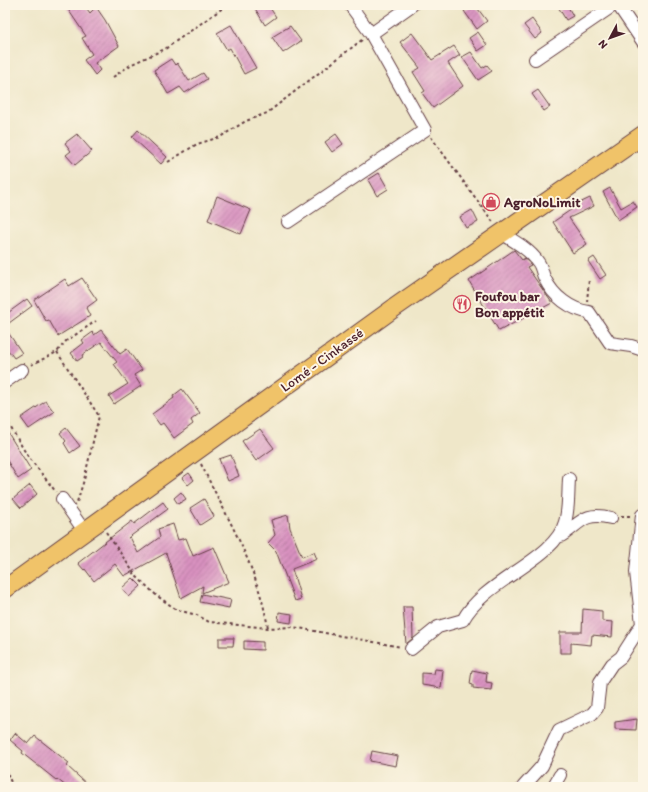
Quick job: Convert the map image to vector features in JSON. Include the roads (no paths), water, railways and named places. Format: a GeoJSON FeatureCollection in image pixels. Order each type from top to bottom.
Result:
{"type":"FeatureCollection","features":[{"type":"Feature","properties":{"kind":"highway","name":"Lomé - Cinkassé"},"geometry":{"type":"LineString","coordinates":[[6,587],[92,527],[501,233],[643,135]]}},
{"type":"Feature","properties":{"kind":"street"},"geometry":{"type":"LineString","coordinates":[[288,222],[425,130],[371,34],[350,5]]}},
{"type":"Feature","properties":{"kind":"street"},"geometry":{"type":"LineString","coordinates":[[371,34],[412,5]]}},
{"type":"Feature","properties":{"kind":"street"},"geometry":{"type":"LineString","coordinates":[[535,59],[614,5]]}},
{"type":"Feature","properties":{"kind":"street"},"geometry":{"type":"LineString","coordinates":[[618,5],[643,42]]}},
{"type":"Feature","properties":{"kind":"street"},"geometry":{"type":"LineString","coordinates":[[501,233],[517,242],[539,262],[545,279],[559,298],[565,303],[589,312],[596,320],[603,335],[610,343],[631,346],[643,350]]}},
{"type":"Feature","properties":{"kind":"street"},"geometry":{"type":"LineString","coordinates":[[5,382],[22,370]]}},
{"type":"Feature","properties":{"kind":"street"},"geometry":{"type":"LineString","coordinates":[[553,542],[561,532],[565,522],[569,480]]}},
{"type":"Feature","properties":{"kind":"street"},"geometry":{"type":"LineString","coordinates":[[62,499],[73,515],[92,527]]}},
{"type":"Feature","properties":{"kind":"street"},"geometry":{"type":"LineString","coordinates":[[411,649],[438,627],[463,620],[468,609],[494,586],[535,558],[586,517],[597,515],[611,518]]}},
{"type":"Feature","properties":{"kind":"street"},"geometry":{"type":"LineString","coordinates":[[523,787],[542,766],[559,730],[592,714],[597,708],[600,682],[612,664],[622,657],[642,624],[636,572],[642,515]]}},
{"type":"Feature","properties":{"kind":"street"},"geometry":{"type":"LineString","coordinates":[[553,787],[560,775]]}},
{"type":"Feature","properties":{"kind":"place","name":"AgroNoLimit"},"geometry":{"type":"Point","coordinates":[491,202]}},
{"type":"Feature","properties":{"kind":"place","name":"Foufou bar Bon appétit"},"geometry":{"type":"Point","coordinates":[462,304]}}]}
